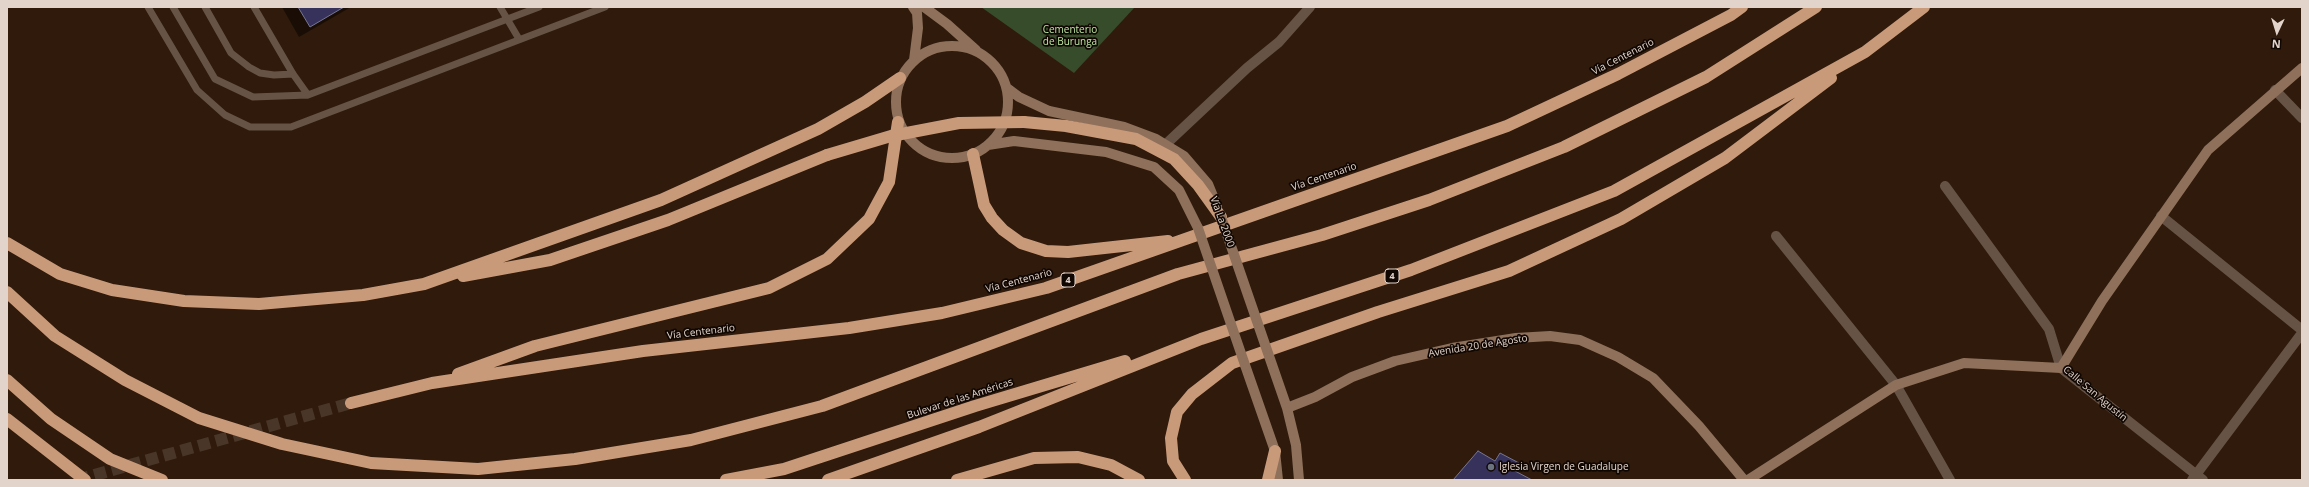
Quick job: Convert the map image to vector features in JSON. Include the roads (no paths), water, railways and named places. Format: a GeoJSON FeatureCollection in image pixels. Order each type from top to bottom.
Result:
{"type":"FeatureCollection","features":[{"type":"Feature","properties":{"kind":"highway","name":"Vía Centenario"},"geometry":{"type":"LineString","coordinates":[[351,404],[432,383],[643,350],[849,328],[942,313],[1046,288],[1507,126],[1618,74],[1742,7]]}},
{"type":"Feature","properties":{"kind":"highway"},"geometry":{"type":"LineString","coordinates":[[7,292],[55,336],[125,380],[199,418],[282,444],[371,463],[478,469],[575,460],[691,440],[822,406],[1178,274],[1322,235],[1429,200],[1564,147],[1706,77],[1816,7]]}},
{"type":"Feature","properties":{"kind":"highway","name":"4"},"geometry":{"type":"LineString","coordinates":[[828,480],[979,427],[1201,339],[1411,270],[1614,191],[1865,52],[1924,7]]}},
{"type":"Feature","properties":{"kind":"highway"},"geometry":{"type":"LineString","coordinates":[[1185,480],[1172,461],[1170,438],[1177,412],[1192,394],[1232,364],[1378,312],[1509,271],[1621,218],[1725,158],[1865,52]]}},
{"type":"Feature","properties":{"kind":"highway"},"geometry":{"type":"LineString","coordinates":[[424,284],[661,200],[818,128],[865,102],[900,78]]}},
{"type":"Feature","properties":{"kind":"highway"},"geometry":{"type":"LineString","coordinates":[[432,383],[535,346],[769,288],[827,259],[869,219],[889,182],[898,122]]}},
{"type":"Feature","properties":{"kind":"highway"},"geometry":{"type":"LineString","coordinates":[[7,243],[60,274],[112,290],[184,300],[259,304],[363,295],[550,260],[668,220],[827,155],[891,136],[959,123],[1024,122],[1066,126],[1136,139],[1174,159],[1198,185],[1221,217]]}},
{"type":"Feature","properties":{"kind":"highway"},"geometry":{"type":"LineString","coordinates":[[973,154],[984,205],[992,218],[1003,230],[1020,243],[1046,251],[1068,252],[1187,239]]}},
{"type":"Feature","properties":{"kind":"highway","name":"Bulevar de las Américas"},"geometry":{"type":"LineString","coordinates":[[726,480],[784,469],[976,406],[1201,339]]}},
{"type":"Feature","properties":{"kind":"highway"},"geometry":{"type":"LineString","coordinates":[[7,380],[51,419],[110,459],[162,480]]}},
{"type":"Feature","properties":{"kind":"highway"},"geometry":{"type":"LineString","coordinates":[[7,419],[85,480]]}},
{"type":"Feature","properties":{"kind":"highway"},"geometry":{"type":"LineString","coordinates":[[1268,480],[1275,451]]}},
{"type":"Feature","properties":{"kind":"highway"},"geometry":{"type":"LineString","coordinates":[[958,480],[1034,458],[1078,457],[1111,465],[1139,480]]}},
{"type":"Feature","properties":{"kind":"street"},"geometry":{"type":"LineString","coordinates":[[913,7],[917,13],[918,28],[914,60]]}},
{"type":"Feature","properties":{"kind":"street"},"geometry":{"type":"LineString","coordinates":[[924,7],[947,24],[996,67],[1007,88],[1008,109],[1002,129],[988,145],[973,154],[956,159],[938,157],[926,152],[907,138],[898,122],[895,100],[900,78],[914,60],[934,48],[957,46],[978,52]]}},
{"type":"Feature","properties":{"kind":"street"},"geometry":{"type":"LineString","coordinates":[[1165,145],[1247,68],[1279,42],[1310,7]]}},
{"type":"Feature","properties":{"kind":"street"},"geometry":{"type":"LineString","coordinates":[[1748,480],[1896,385],[1964,363],[2062,368],[2102,301],[2208,150],[2302,68]]}},
{"type":"Feature","properties":{"kind":"street","name":"Vía La 2000"},"geometry":{"type":"LineString","coordinates":[[1007,88],[1019,97],[1049,110],[1124,127],[1165,145],[1184,156],[1208,184],[1221,217],[1287,408],[1296,445],[1299,480]]}},
{"type":"Feature","properties":{"kind":"street"},"geometry":{"type":"LineString","coordinates":[[2275,90],[2302,118]]}},
{"type":"Feature","properties":{"kind":"street"},"geometry":{"type":"LineString","coordinates":[[988,145],[1014,141],[1106,152],[1154,167],[1179,190],[1198,228],[1246,365],[1275,451],[1278,480]]}},
{"type":"Feature","properties":{"kind":"street","name":"Calle San Agustín"},"geometry":{"type":"LineString","coordinates":[[1945,186],[2049,329],[2062,368],[2197,478]]}},
{"type":"Feature","properties":{"kind":"street"},"geometry":{"type":"LineString","coordinates":[[2161,216],[2302,330]]}},
{"type":"Feature","properties":{"kind":"street"},"geometry":{"type":"LineString","coordinates":[[1776,236],[1896,385],[1950,480]]}},
{"type":"Feature","properties":{"kind":"street"},"geometry":{"type":"LineString","coordinates":[[2197,478],[2302,333]]}},
{"type":"Feature","properties":{"kind":"street","name":"Avenida 20 de Agosto"},"geometry":{"type":"LineString","coordinates":[[1287,408],[1315,397],[1352,377],[1395,361],[1452,348],[1516,338],[1550,336],[1580,340],[1618,357],[1653,378],[1699,426],[1744,480]]}},
{"type":"Feature","properties":{"kind":"lane"},"geometry":{"type":"LineString","coordinates":[[148,7],[197,90],[225,115],[250,127],[291,127],[605,7]]}},
{"type":"Feature","properties":{"kind":"lane"},"geometry":{"type":"LineString","coordinates":[[173,7],[215,79],[253,97],[308,95],[539,7]]}},
{"type":"Feature","properties":{"kind":"lane"},"geometry":{"type":"LineString","coordinates":[[205,7],[231,53],[249,67],[260,73],[274,75],[293,74]]}},
{"type":"Feature","properties":{"kind":"lane"},"geometry":{"type":"LineString","coordinates":[[254,7],[293,74],[308,95]]}},
{"type":"Feature","properties":{"kind":"lane"},"geometry":{"type":"LineString","coordinates":[[500,7],[519,39]]}},
{"type":"Feature","properties":{"kind":"tunnel"},"geometry":{"type":"LineString","coordinates":[[77,480],[351,403]]}},
{"type":"Feature","properties":{"kind":"place","name":"Iglesia Virgen de Guadalupe"},"geometry":{"type":"Point","coordinates":[1491,467]}},
{"type":"Feature","properties":{"kind":"park label","name":"Cementerio de Burunga"},"geometry":{"type":"Point","coordinates":[1070,36]}}]}
